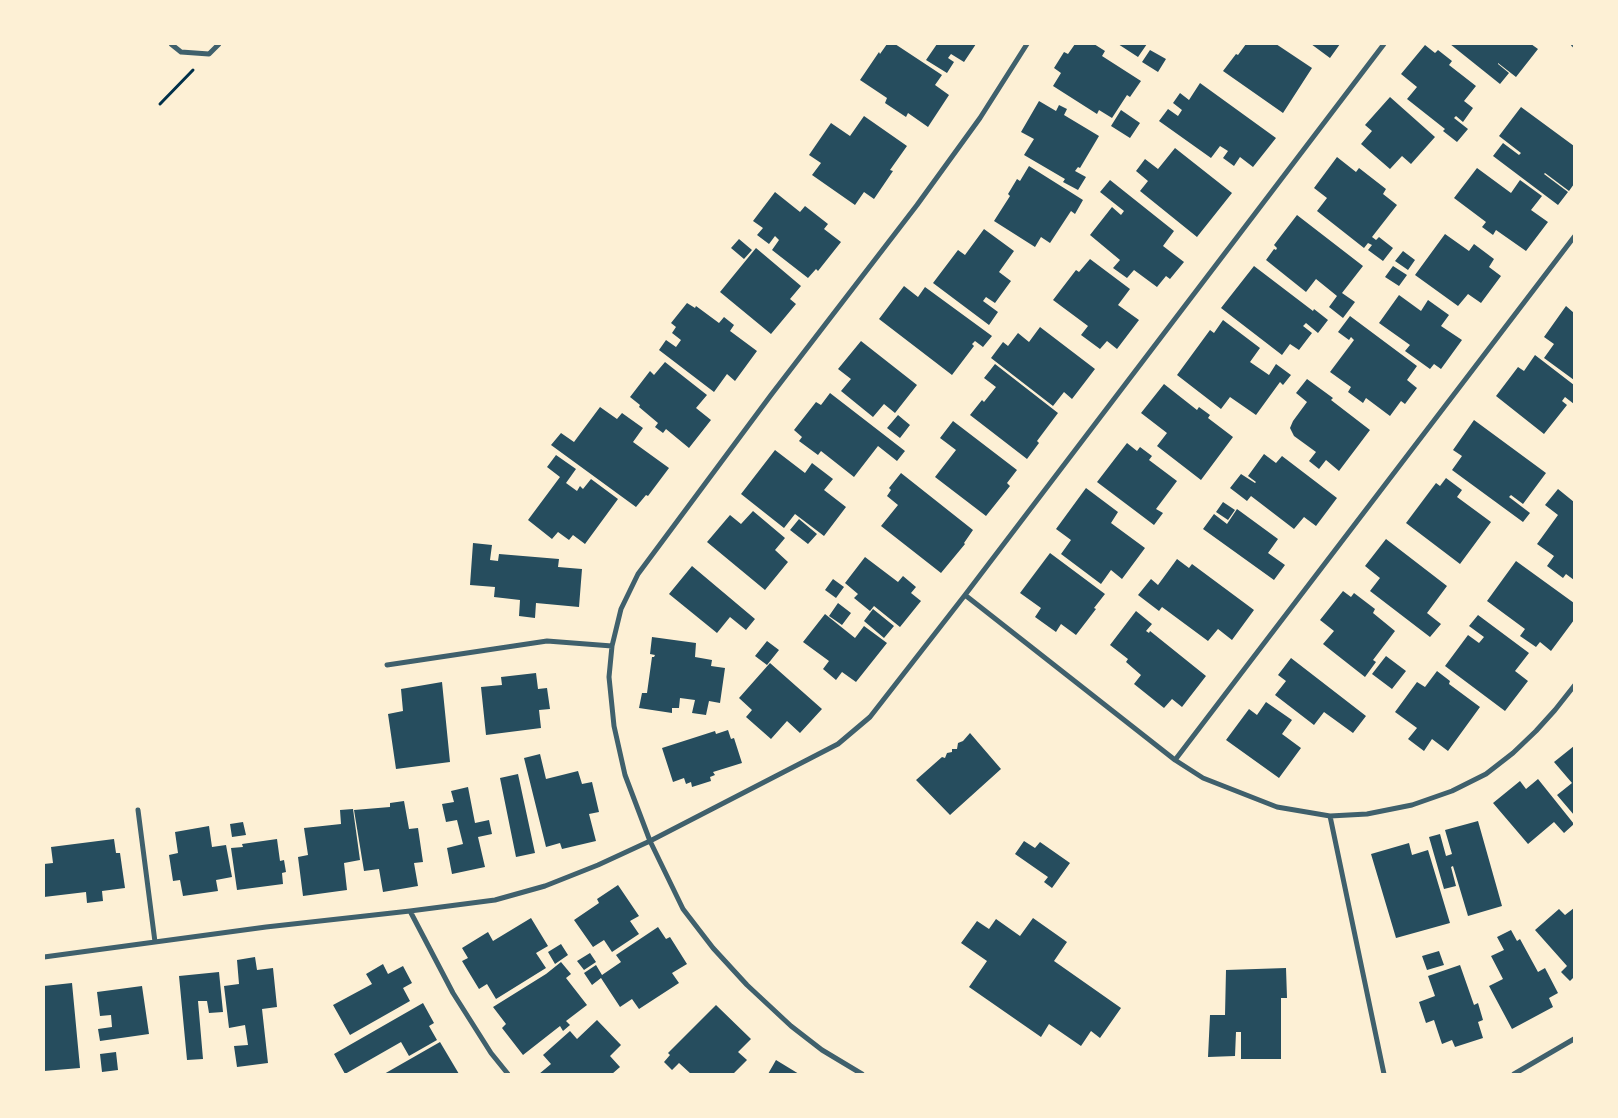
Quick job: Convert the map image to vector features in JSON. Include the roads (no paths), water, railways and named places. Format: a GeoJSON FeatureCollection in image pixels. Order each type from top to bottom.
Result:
{"type":"FeatureCollection","features":[{"type":"Feature","properties":{"kind":"street"},"geometry":{"type":"LineString","coordinates":[[172,44],[181,52],[209,54],[219,44]]}},
{"type":"Feature","properties":{"kind":"street"},"geometry":{"type":"LineString","coordinates":[[862,1074],[822,1050],[790,1026],[747,985],[713,948],[683,909],[650,841],[625,775],[614,726],[608,677],[612,646],[621,608],[638,574],[771,395],[917,205],[980,118],[1027,44]]}},
{"type":"Feature","properties":{"kind":"street"},"geometry":{"type":"LineString","coordinates":[[44,957],[266,927],[495,900],[545,886],[598,865],[650,841],[838,744],[870,717],[1384,44]]}},
{"type":"Feature","properties":{"kind":"street"},"geometry":{"type":"LineString","coordinates":[[1175,760],[1574,236]]}},
{"type":"Feature","properties":{"kind":"street"},"geometry":{"type":"LineString","coordinates":[[965,595],[1175,760],[1203,778],[1230,790],[1277,806],[1330,816],[1367,814],[1412,805],[1452,791],[1486,774],[1514,753],[1555,710],[1574,686]]}},
{"type":"Feature","properties":{"kind":"street"},"geometry":{"type":"LineString","coordinates":[[387,665],[547,641],[612,646]]}},
{"type":"Feature","properties":{"kind":"street"},"geometry":{"type":"LineString","coordinates":[[138,810],[155,942]]}},
{"type":"Feature","properties":{"kind":"street"},"geometry":{"type":"LineString","coordinates":[[1330,816],[1384,1074]]}},
{"type":"Feature","properties":{"kind":"street"},"geometry":{"type":"LineString","coordinates":[[410,911],[453,993],[508,1074]]}},
{"type":"Feature","properties":{"kind":"street"},"geometry":{"type":"LineString","coordinates":[[1514,1074],[1574,1039]]}}]}
